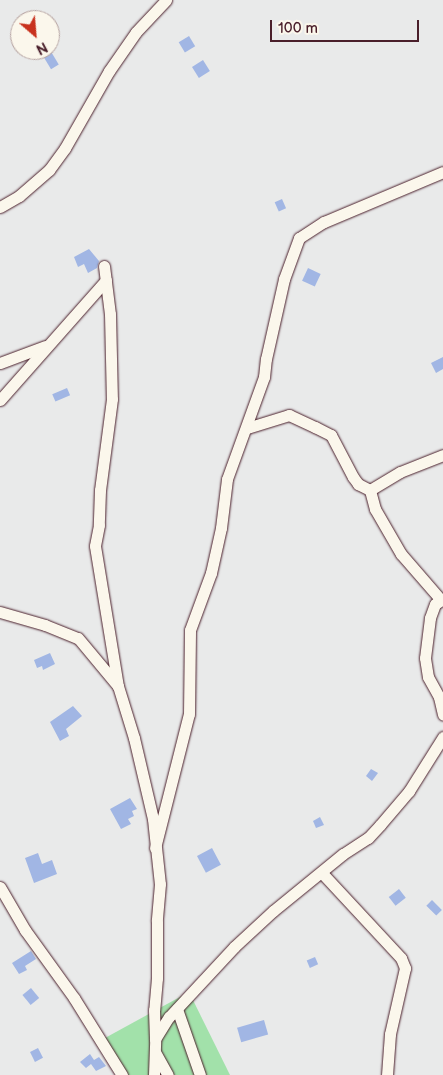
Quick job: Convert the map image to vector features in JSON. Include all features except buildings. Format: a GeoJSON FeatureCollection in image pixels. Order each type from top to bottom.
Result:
{"type":"FeatureCollection","features":[{"type":"Feature","properties":{"kind":"street"},"geometry":{"type":"LineString","coordinates":[[0,207],[19,196],[49,170],[114,63],[136,32],[167,1]]}},
{"type":"Feature","properties":{"kind":"street"},"geometry":{"type":"LineString","coordinates":[[155,848],[189,714],[190,630],[211,573],[222,528],[227,479],[264,377],[266,359],[284,279],[299,238],[324,222],[443,172]]}},
{"type":"Feature","properties":{"kind":"street"},"geometry":{"type":"LineString","coordinates":[[104,266],[110,314],[112,399],[100,490],[99,525],[95,546],[118,686],[154,819],[160,900],[154,1010],[154,1075]]}},
{"type":"Feature","properties":{"kind":"street"},"geometry":{"type":"LineString","coordinates":[[0,400],[106,280]]}},
{"type":"Feature","properties":{"kind":"street"},"geometry":{"type":"LineString","coordinates":[[0,363],[48,345]]}},
{"type":"Feature","properties":{"kind":"street"},"geometry":{"type":"LineString","coordinates":[[247,428],[289,415],[316,427],[330,435],[358,484],[370,490],[375,509],[400,554],[442,600],[435,604],[430,618],[425,658],[428,677],[439,697],[443,715]]}},
{"type":"Feature","properties":{"kind":"street"},"geometry":{"type":"LineString","coordinates":[[370,490],[400,472],[443,455]]}},
{"type":"Feature","properties":{"kind":"street"},"geometry":{"type":"LineString","coordinates":[[0,612],[52,627],[78,638],[118,686]]}},
{"type":"Feature","properties":{"kind":"street"},"geometry":{"type":"LineString","coordinates":[[155,1039],[177,1009],[234,947],[273,911],[380,825],[409,791],[443,737]]}},
{"type":"Feature","properties":{"kind":"street"},"geometry":{"type":"LineString","coordinates":[[322,873],[395,952],[405,968],[390,1034],[387,1075]]}},
{"type":"Feature","properties":{"kind":"street"},"geometry":{"type":"LineString","coordinates":[[0,887],[24,930],[74,998],[122,1075]]}},
{"type":"Feature","properties":{"kind":"street"},"geometry":{"type":"LineString","coordinates":[[177,1009],[200,1075]]}},
{"type":"Feature","properties":{"kind":"street"},"geometry":{"type":"LineString","coordinates":[[155,1052],[168,1075]]}},
{"type":"Feature","properties":{"kind":"green space"},"geometry":{"type":"Polygon","coordinates":[[[189,992],[230,1075],[124,1075],[105,1038],[189,992]]]}}]}
